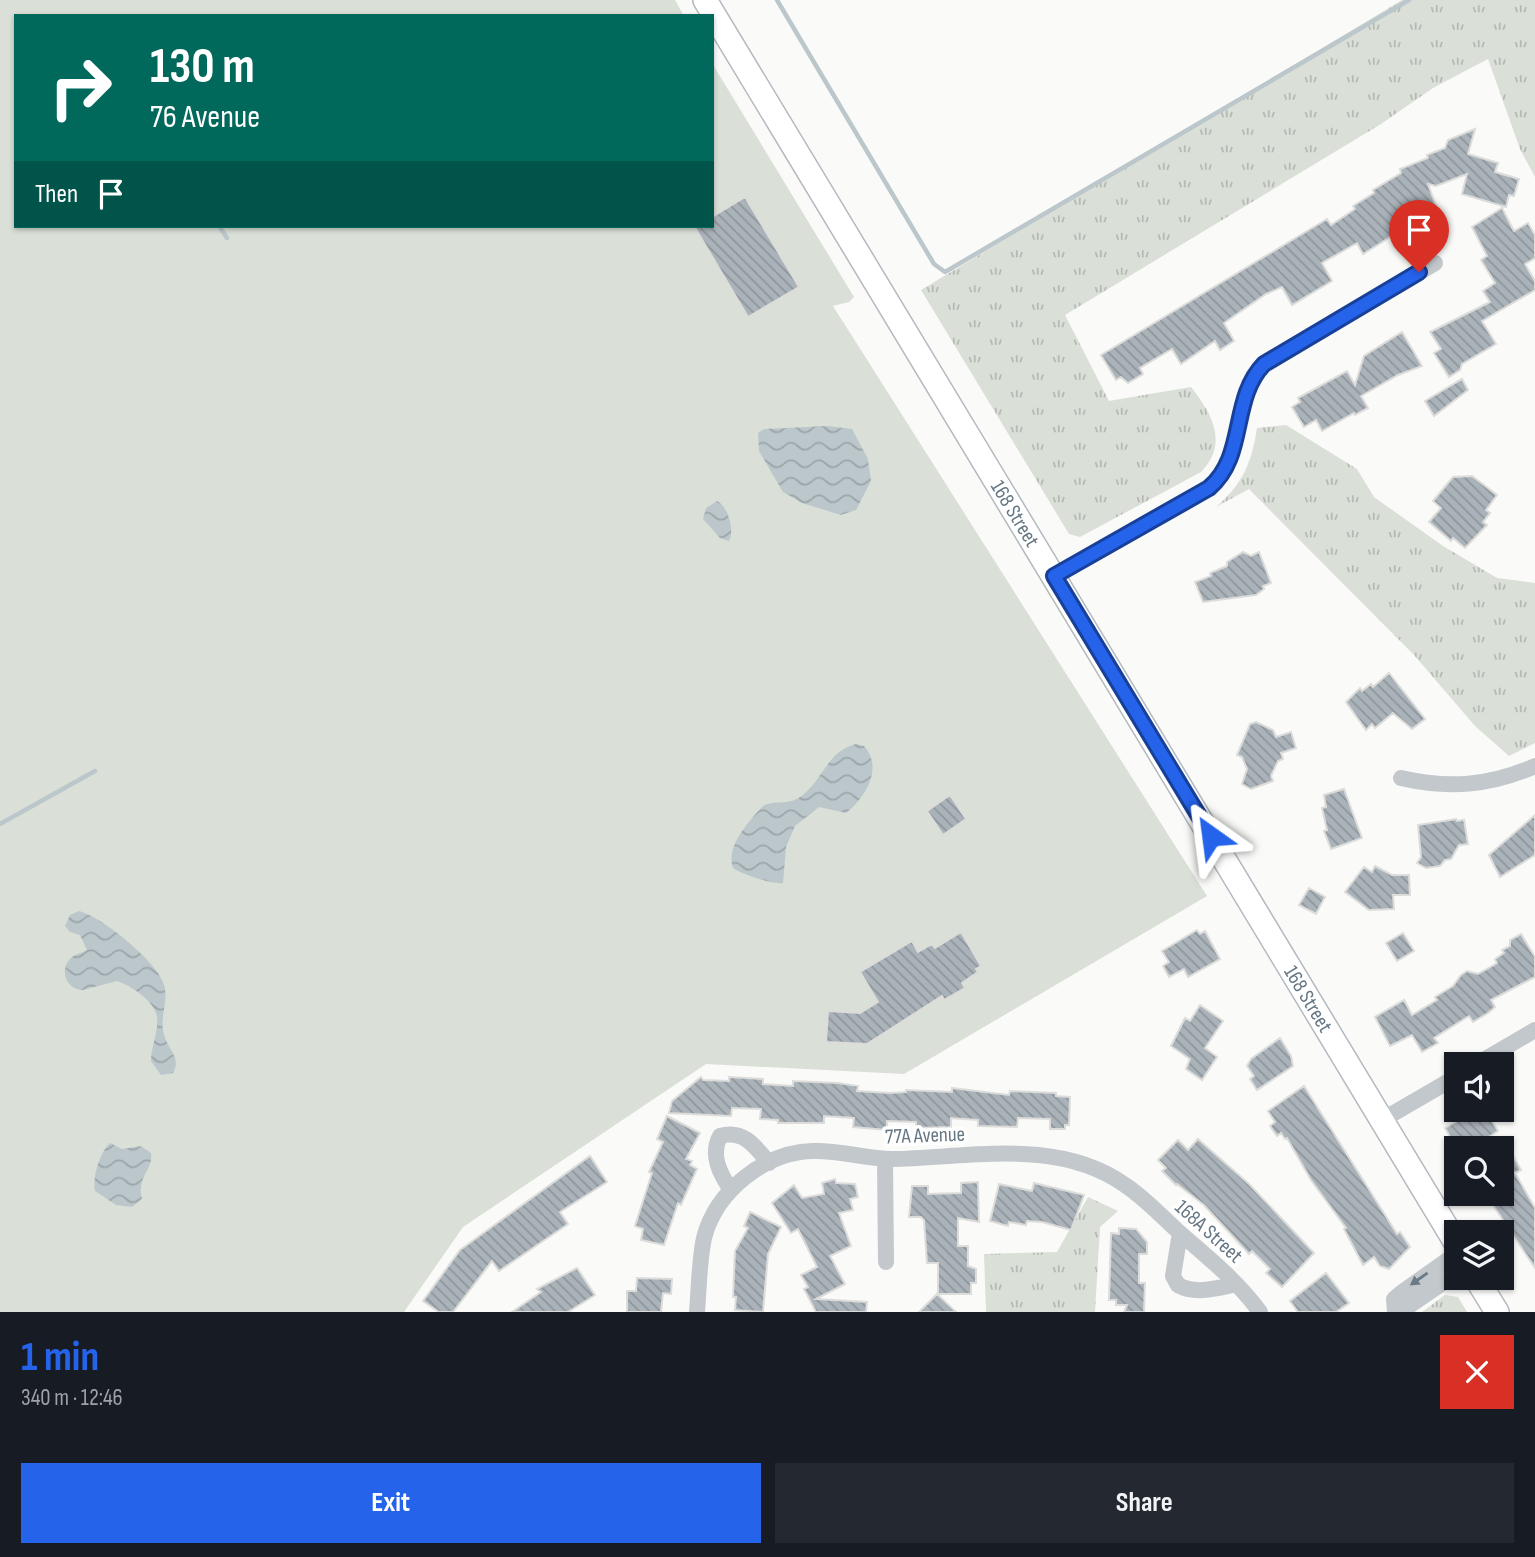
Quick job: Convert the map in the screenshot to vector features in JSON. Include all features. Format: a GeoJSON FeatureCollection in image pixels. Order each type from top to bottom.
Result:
{"type":"FeatureCollection","features":[{"type":"Feature","properties":{"kind":"main road","name":"168 Street"},"geometry":{"type":"LineString","coordinates":[[714,15],[1444,1223]]}},
{"type":"Feature","properties":{"kind":"main road"},"geometry":{"type":"LineString","coordinates":[[1483,1290],[1497,1312]]}},
{"type":"Feature","properties":{"kind":"street"},"geometry":{"type":"LineString","coordinates":[[1054,576],[1209,488],[1228,468],[1248,385],[1264,364],[1436,263]]}},
{"type":"Feature","properties":{"kind":"street"},"geometry":{"type":"LineString","coordinates":[[1401,778],[1430,785],[1474,785],[1535,766]]}},
{"type":"Feature","properties":{"kind":"street"},"geometry":{"type":"LineString","coordinates":[[1497,1052],[1535,1030]]}},
{"type":"Feature","properties":{"kind":"street"},"geometry":{"type":"LineString","coordinates":[[1382,1121],[1444,1084]]}},
{"type":"Feature","properties":{"kind":"street"},"geometry":{"type":"LineString","coordinates":[[697,1312],[704,1237],[717,1210],[731,1190],[717,1162],[717,1143],[720,1136],[730,1133],[744,1137],[769,1163]]}},
{"type":"Feature","properties":{"kind":"street","name":"77A Avenue"},"geometry":{"type":"LineString","coordinates":[[731,1190],[769,1163],[812,1151],[885,1159],[1036,1155],[1089,1168],[1126,1185]]}},
{"type":"Feature","properties":{"kind":"street"},"geometry":{"type":"LineString","coordinates":[[885,1159],[886,1262]]}},
{"type":"Feature","properties":{"kind":"street","name":"168A Street"},"geometry":{"type":"LineString","coordinates":[[1126,1185],[1236,1284],[1260,1312]]}},
{"type":"Feature","properties":{"kind":"street"},"geometry":{"type":"LineString","coordinates":[[1180,1233],[1174,1253],[1173,1276],[1178,1285],[1188,1289],[1212,1289],[1236,1284]]}},
{"type":"Feature","properties":{"kind":"street"},"geometry":{"type":"LineString","coordinates":[[1444,1263],[1394,1299],[1395,1312],[1406,1308],[1444,1282]]}},
{"type":"Feature","properties":{"kind":"green space"},"geometry":{"type":"Polygon","coordinates":[[[0,0],[675,0],[683,14],[14,14],[14,228],[714,228],[714,66],[854,297],[849,302],[833,306],[1207,896],[904,1074],[706,1064],[463,1227],[404,1312],[0,1312],[0,0]]]}},
{"type":"Feature","properties":{"kind":"green space"},"geometry":{"type":"Polygon","coordinates":[[[1402,0],[1535,0],[1535,177],[1520,149],[1488,59],[1433,88],[1381,124],[1065,315],[1109,401],[1191,387],[1211,418],[1216,439],[1209,461],[1201,472],[1080,537],[1069,534],[921,290],[1402,0]]]}},
{"type":"Feature","properties":{"kind":"green space"},"geometry":{"type":"Polygon","coordinates":[[[1286,425],[1357,469],[1374,497],[1443,546],[1497,578],[1535,583],[1535,743],[1509,756],[1475,726],[1414,655],[1249,489],[1216,507],[1233,490],[1245,472],[1257,428],[1286,425]]]}},
{"type":"Feature","properties":{"kind":"green space"},"geometry":{"type":"Polygon","coordinates":[[[1088,1197],[1118,1211],[1100,1227],[1095,1312],[986,1312],[984,1254],[1057,1252],[1088,1197]]]}},
{"type":"Feature","properties":{"kind":"green space"},"geometry":{"type":"Polygon","coordinates":[[[1445,1295],[1458,1297],[1467,1312],[1422,1312],[1445,1295]]]}},
{"type":"Feature","properties":{"kind":"water"},"geometry":{"type":"Polygon","coordinates":[[[827,426],[852,429],[868,459],[871,481],[856,510],[841,515],[802,503],[783,492],[759,451],[758,433],[764,429],[827,426]]]}},
{"type":"Feature","properties":{"kind":"water"},"geometry":{"type":"Polygon","coordinates":[[[717,501],[729,519],[729,541],[720,538],[703,519],[706,508],[717,501]]]}},
{"type":"Feature","properties":{"kind":"water"},"geometry":{"type":"Polygon","coordinates":[[[856,744],[864,746],[870,755],[870,782],[860,799],[846,813],[819,807],[795,826],[786,847],[783,883],[758,878],[733,868],[731,860],[735,843],[763,806],[788,802],[804,794],[839,752],[856,744]]]}},
{"type":"Feature","properties":{"kind":"water"},"geometry":{"type":"Polygon","coordinates":[[[79,911],[101,922],[128,942],[160,975],[165,991],[163,1028],[176,1062],[173,1073],[161,1075],[151,1061],[157,1017],[152,1005],[141,994],[117,981],[83,990],[68,983],[65,967],[74,956],[87,950],[80,935],[70,932],[65,926],[70,915],[79,911]]]}},
{"type":"Feature","properties":{"kind":"water"},"geometry":{"type":"Polygon","coordinates":[[[110,1143],[122,1149],[141,1146],[151,1153],[150,1164],[141,1184],[142,1199],[132,1207],[116,1205],[95,1191],[98,1166],[110,1143]]]}},
{"type":"Feature","properties":{"kind":"building"},"geometry":{"type":"Polygon","coordinates":[[[1475,129],[1468,154],[1498,163],[1495,172],[1519,179],[1514,196],[1509,195],[1506,207],[1462,194],[1467,174],[1436,186],[1428,184],[1436,206],[1421,212],[1420,208],[1390,226],[1395,234],[1363,254],[1357,243],[1322,263],[1332,281],[1292,305],[1282,287],[1266,294],[1224,323],[1234,341],[1220,350],[1215,341],[1181,364],[1172,349],[1140,368],[1143,374],[1128,383],[1121,377],[1116,380],[1101,355],[1327,219],[1331,225],[1355,209],[1353,206],[1374,193],[1373,190],[1401,173],[1400,169],[1428,158],[1427,155],[1445,148],[1448,140],[1475,129]]]}},
{"type":"Feature","properties":{"kind":"building"},"geometry":{"type":"Polygon","coordinates":[[[745,197],[799,287],[748,317],[695,228],[714,228],[714,216],[745,197]]]}},
{"type":"Feature","properties":{"kind":"building"},"geometry":{"type":"Polygon","coordinates":[[[1502,208],[1514,231],[1528,223],[1535,235],[1535,258],[1525,264],[1535,281],[1535,290],[1482,321],[1496,344],[1462,364],[1460,370],[1449,377],[1434,353],[1441,349],[1430,332],[1490,302],[1483,291],[1495,283],[1481,260],[1487,256],[1472,227],[1502,208]]]}},
{"type":"Feature","properties":{"kind":"building"},"geometry":{"type":"Polygon","coordinates":[[[1402,332],[1422,366],[1398,375],[1361,396],[1368,408],[1355,415],[1354,413],[1322,431],[1316,420],[1304,427],[1292,407],[1300,402],[1298,398],[1347,371],[1355,385],[1364,356],[1402,332]]]}},
{"type":"Feature","properties":{"kind":"building"},"geometry":{"type":"Polygon","coordinates":[[[1462,379],[1468,390],[1434,416],[1425,401],[1462,379]]]}},
{"type":"Feature","properties":{"kind":"building"},"geometry":{"type":"Polygon","coordinates":[[[1472,476],[1497,495],[1486,510],[1490,513],[1483,522],[1487,525],[1465,548],[1453,538],[1451,541],[1429,522],[1441,508],[1433,501],[1453,477],[1472,476]]]}},
{"type":"Feature","properties":{"kind":"building"},"geometry":{"type":"Polygon","coordinates":[[[1243,552],[1251,556],[1259,552],[1271,583],[1263,586],[1264,589],[1256,595],[1203,602],[1195,582],[1227,566],[1227,562],[1243,552]]]}},
{"type":"Feature","properties":{"kind":"building"},"geometry":{"type":"Polygon","coordinates":[[[1389,673],[1425,719],[1412,729],[1393,713],[1375,728],[1372,724],[1366,730],[1346,702],[1360,688],[1362,691],[1371,684],[1373,687],[1389,673]]]}},
{"type":"Feature","properties":{"kind":"building"},"geometry":{"type":"Polygon","coordinates":[[[1256,722],[1273,730],[1276,737],[1291,732],[1296,748],[1281,753],[1283,759],[1278,761],[1271,776],[1273,781],[1251,789],[1242,784],[1247,769],[1242,757],[1237,755],[1250,724],[1256,722]]]}},
{"type":"Feature","properties":{"kind":"building"},"geometry":{"type":"Polygon","coordinates":[[[1344,789],[1362,838],[1331,849],[1324,831],[1327,830],[1322,808],[1326,807],[1324,795],[1344,789]]]}},
{"type":"Feature","properties":{"kind":"building"},"geometry":{"type":"Polygon","coordinates":[[[950,795],[966,819],[943,835],[927,811],[950,795]]]}},
{"type":"Feature","properties":{"kind":"building"},"geometry":{"type":"Polygon","coordinates":[[[1535,815],[1535,855],[1500,877],[1489,855],[1535,815]]]}},
{"type":"Feature","properties":{"kind":"building"},"geometry":{"type":"Polygon","coordinates":[[[1464,820],[1468,844],[1459,845],[1451,859],[1445,860],[1440,866],[1426,868],[1417,863],[1421,857],[1418,825],[1464,820]]]}},
{"type":"Feature","properties":{"kind":"building"},"geometry":{"type":"Polygon","coordinates":[[[1375,866],[1392,875],[1409,875],[1410,895],[1393,895],[1394,909],[1369,910],[1345,892],[1364,867],[1372,872],[1375,866]]]}},
{"type":"Feature","properties":{"kind":"building"},"geometry":{"type":"Polygon","coordinates":[[[1309,888],[1325,897],[1316,914],[1299,905],[1309,888]]]}},
{"type":"Feature","properties":{"kind":"building"},"geometry":{"type":"Polygon","coordinates":[[[1197,930],[1200,934],[1205,931],[1220,959],[1188,977],[1184,969],[1169,977],[1163,966],[1169,962],[1162,951],[1197,930]]]}},
{"type":"Feature","properties":{"kind":"building"},"geometry":{"type":"Polygon","coordinates":[[[961,932],[981,966],[976,969],[978,972],[962,983],[965,988],[944,1000],[942,996],[867,1044],[826,1042],[828,1011],[860,1013],[878,1002],[860,972],[912,941],[918,952],[932,944],[935,948],[961,932]]]}},
{"type":"Feature","properties":{"kind":"building"},"geometry":{"type":"Polygon","coordinates":[[[1403,933],[1414,951],[1397,961],[1386,943],[1403,933]]]}},
{"type":"Feature","properties":{"kind":"building"},"geometry":{"type":"Polygon","coordinates":[[[1521,934],[1535,957],[1535,977],[1491,1000],[1495,1007],[1488,1013],[1473,1022],[1469,1016],[1434,1038],[1438,1043],[1422,1052],[1412,1035],[1390,1046],[1375,1017],[1404,1000],[1412,1015],[1437,1000],[1435,997],[1453,986],[1467,971],[1478,974],[1497,963],[1495,959],[1504,953],[1502,950],[1510,946],[1510,940],[1521,934]]]}},
{"type":"Feature","properties":{"kind":"building"},"geometry":{"type":"Polygon","coordinates":[[[1200,1005],[1223,1021],[1205,1048],[1217,1057],[1202,1080],[1186,1069],[1190,1059],[1171,1046],[1185,1018],[1190,1021],[1200,1005]]]}},
{"type":"Feature","properties":{"kind":"building"},"geometry":{"type":"Polygon","coordinates":[[[1280,1038],[1291,1056],[1293,1066],[1257,1090],[1250,1079],[1254,1076],[1247,1066],[1251,1059],[1280,1038]]]}},
{"type":"Feature","properties":{"kind":"building"},"geometry":{"type":"Polygon","coordinates":[[[701,1077],[703,1080],[729,1081],[729,1077],[763,1079],[763,1084],[793,1086],[793,1081],[838,1083],[858,1086],[857,1091],[890,1093],[906,1090],[952,1092],[952,1088],[1009,1095],[1010,1091],[1056,1093],[1056,1096],[1070,1097],[1069,1125],[1065,1125],[1065,1129],[1050,1129],[1050,1119],[1018,1118],[1017,1127],[978,1126],[978,1120],[951,1118],[951,1127],[916,1128],[916,1122],[887,1121],[887,1130],[853,1127],[854,1118],[824,1116],[824,1123],[778,1123],[778,1120],[760,1119],[761,1109],[732,1108],[731,1116],[669,1113],[672,1101],[701,1077]]]}},
{"type":"Feature","properties":{"kind":"building"},"geometry":{"type":"Polygon","coordinates":[[[1304,1086],[1397,1234],[1400,1232],[1410,1247],[1389,1269],[1380,1266],[1374,1257],[1363,1265],[1344,1229],[1346,1228],[1311,1180],[1287,1138],[1281,1133],[1277,1136],[1270,1126],[1275,1122],[1268,1111],[1304,1086]]]}},
{"type":"Feature","properties":{"kind":"building"},"geometry":{"type":"Polygon","coordinates":[[[667,1116],[700,1133],[686,1159],[692,1161],[690,1165],[697,1169],[681,1205],[678,1203],[664,1245],[641,1240],[643,1229],[635,1226],[652,1173],[649,1172],[663,1142],[657,1139],[667,1116]]]}},
{"type":"Feature","properties":{"kind":"building"},"geometry":{"type":"Polygon","coordinates":[[[1455,1122],[1492,1122],[1498,1131],[1490,1136],[1450,1136],[1445,1128],[1455,1122]]]}},
{"type":"Feature","properties":{"kind":"building"},"geometry":{"type":"Polygon","coordinates":[[[1198,1139],[1249,1184],[1314,1253],[1282,1287],[1266,1273],[1270,1269],[1252,1251],[1249,1254],[1204,1205],[1162,1171],[1166,1168],[1158,1160],[1178,1140],[1188,1150],[1198,1139]]]}},
{"type":"Feature","properties":{"kind":"building"},"geometry":{"type":"Polygon","coordinates":[[[590,1156],[607,1182],[560,1212],[568,1224],[499,1271],[492,1261],[453,1312],[439,1312],[423,1301],[460,1250],[590,1156]]]}},
{"type":"Feature","properties":{"kind":"building"},"geometry":{"type":"Polygon","coordinates":[[[1514,1158],[1521,1170],[1515,1173],[1535,1208],[1535,1268],[1514,1236],[1514,1220],[1503,1220],[1494,1206],[1514,1206],[1514,1158]]]}},
{"type":"Feature","properties":{"kind":"building"},"geometry":{"type":"Polygon","coordinates":[[[835,1179],[836,1183],[855,1184],[858,1197],[850,1199],[853,1210],[839,1213],[851,1246],[830,1256],[845,1284],[816,1299],[867,1302],[866,1312],[816,1312],[804,1289],[808,1287],[801,1275],[817,1267],[798,1229],[791,1233],[772,1203],[794,1185],[802,1198],[824,1194],[822,1183],[835,1179]]]}},
{"type":"Feature","properties":{"kind":"building"},"geometry":{"type":"Polygon","coordinates":[[[978,1182],[979,1222],[958,1218],[958,1246],[968,1246],[968,1266],[976,1269],[976,1283],[971,1283],[971,1294],[938,1294],[938,1263],[927,1263],[924,1220],[921,1217],[909,1217],[912,1186],[928,1186],[928,1194],[961,1193],[961,1183],[978,1182]]]}},
{"type":"Feature","properties":{"kind":"building"},"geometry":{"type":"Polygon","coordinates":[[[1034,1183],[1084,1195],[1071,1230],[1042,1222],[1027,1221],[1026,1225],[1009,1222],[1008,1226],[990,1221],[999,1184],[1032,1191],[1034,1183]]]}},
{"type":"Feature","properties":{"kind":"building"},"geometry":{"type":"Polygon","coordinates":[[[750,1212],[781,1227],[768,1254],[763,1312],[735,1310],[736,1297],[733,1297],[735,1251],[748,1228],[744,1226],[750,1212]]]}},
{"type":"Feature","properties":{"kind":"building"},"geometry":{"type":"Polygon","coordinates":[[[1119,1228],[1136,1229],[1147,1242],[1147,1254],[1139,1254],[1139,1283],[1145,1283],[1144,1312],[1124,1312],[1127,1305],[1116,1305],[1116,1300],[1109,1300],[1111,1233],[1119,1234],[1119,1228]]]}},
{"type":"Feature","properties":{"kind":"building"},"geometry":{"type":"Polygon","coordinates":[[[577,1268],[595,1295],[568,1312],[512,1312],[541,1292],[537,1289],[577,1268]]]}},
{"type":"Feature","properties":{"kind":"building"},"geometry":{"type":"Polygon","coordinates":[[[1326,1273],[1349,1303],[1336,1312],[1298,1312],[1290,1301],[1326,1273]]]}},
{"type":"Feature","properties":{"kind":"building"},"geometry":{"type":"Polygon","coordinates":[[[637,1278],[672,1279],[671,1294],[663,1293],[661,1312],[627,1312],[627,1291],[636,1291],[637,1278]]]}},
{"type":"Feature","properties":{"kind":"building"},"geometry":{"type":"Polygon","coordinates":[[[937,1294],[956,1312],[919,1312],[937,1294]]]}},
{"type":"Feature","properties":{"kind":"waterway"},"geometry":{"type":"LineString","coordinates":[[777,0],[934,264],[945,272],[1409,0]]}},
{"type":"Feature","properties":{"kind":"waterway"},"geometry":{"type":"LineString","coordinates":[[220,228],[227,238]]}},
{"type":"Feature","properties":{"kind":"waterway"},"geometry":{"type":"LineString","coordinates":[[0,824],[95,771]]}},
{"type":"Feature","properties":{"kind":"route"},"geometry":{"type":"LineString","coordinates":[[1211,836],[1054,576],[1163,517],[1220,479],[1228,468],[1248,385],[1255,373],[1264,364],[1419,272]]}}]}
